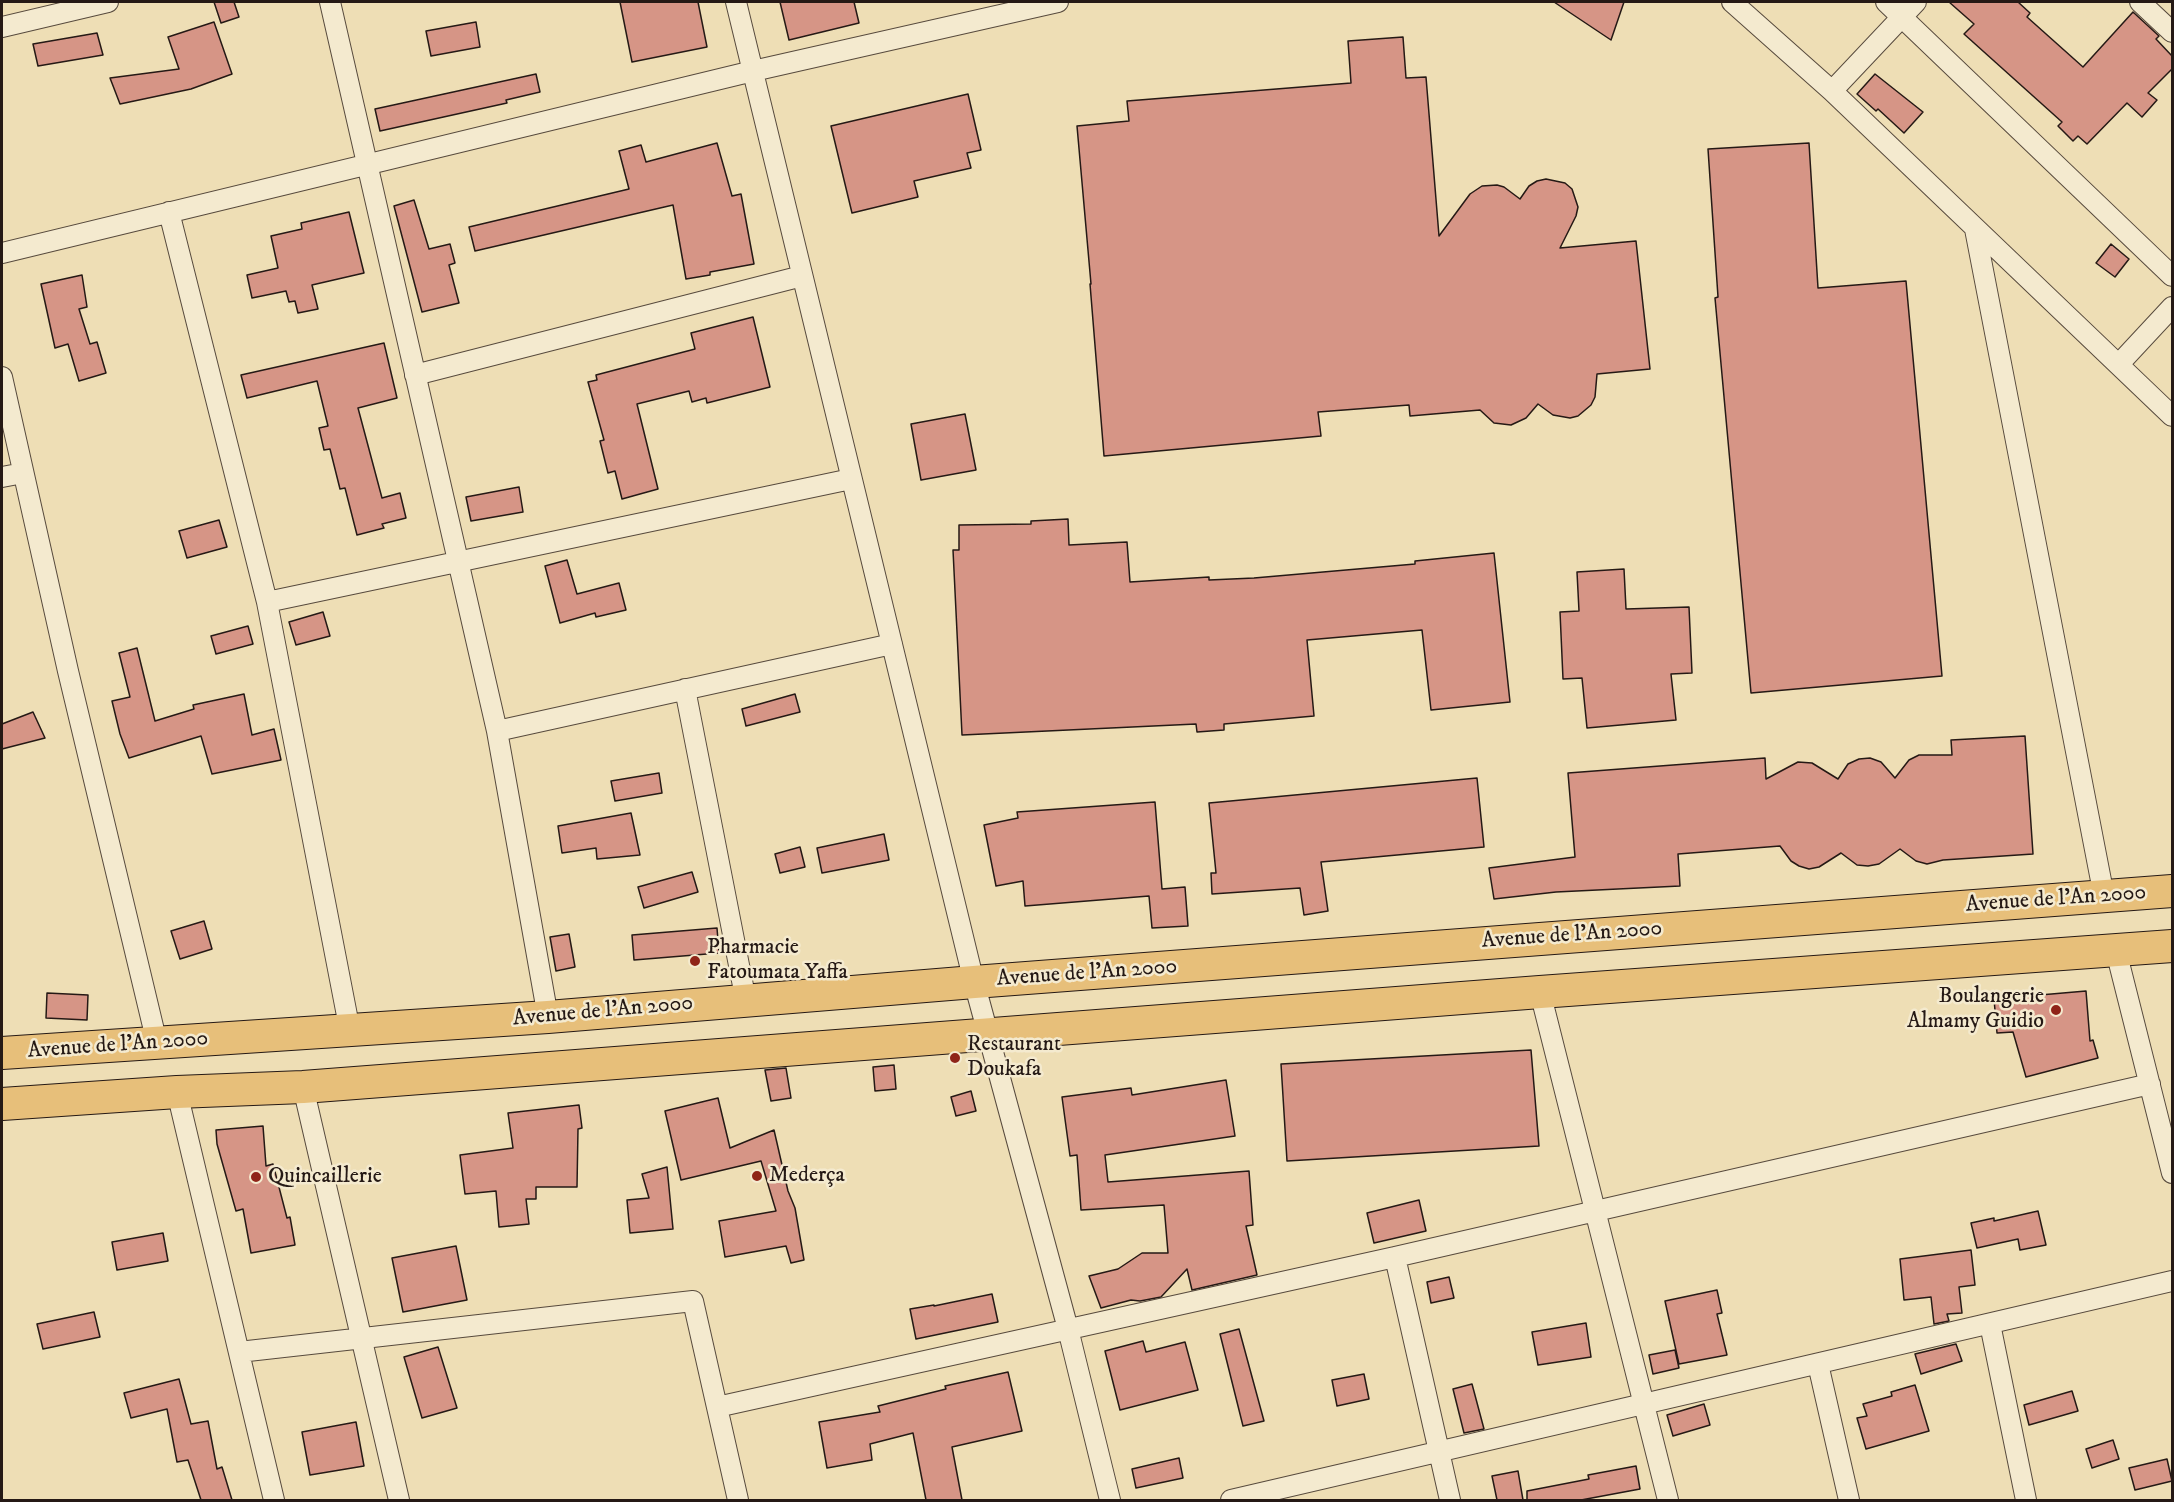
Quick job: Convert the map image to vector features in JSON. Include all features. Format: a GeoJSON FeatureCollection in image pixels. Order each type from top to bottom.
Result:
{"type":"FeatureCollection","features":[{"type":"Feature","properties":{"kind":"main road","name":"Avenue de l'An 2000"},"geometry":{"type":"LineString","coordinates":[[2,1053],[548,1017],[974,982],[2172,891]]}},
{"type":"Feature","properties":{"kind":"main road"},"geometry":{"type":"LineString","coordinates":[[2,1104],[177,1092],[303,1087],[2172,946]]}},
{"type":"Feature","properties":{"kind":"street"},"geometry":{"type":"LineString","coordinates":[[2,27],[108,2]]}},
{"type":"Feature","properties":{"kind":"street"},"geometry":{"type":"LineString","coordinates":[[330,2],[497,731],[548,1017]]}},
{"type":"Feature","properties":{"kind":"street"},"geometry":{"type":"LineString","coordinates":[[736,2],[974,982],[1068,1329],[1110,1500]]}},
{"type":"Feature","properties":{"kind":"street"},"geometry":{"type":"LineString","coordinates":[[2,253],[753,71],[1058,2]]}},
{"type":"Feature","properties":{"kind":"street"},"geometry":{"type":"LineString","coordinates":[[1732,2],[1832,91],[2172,416]]}},
{"type":"Feature","properties":{"kind":"street"},"geometry":{"type":"LineString","coordinates":[[1886,2],[2172,276]]}},
{"type":"Feature","properties":{"kind":"street"},"geometry":{"type":"LineString","coordinates":[[1832,91],[1916,2]]}},
{"type":"Feature","properties":{"kind":"street"},"geometry":{"type":"LineString","coordinates":[[2140,2],[2172,32]]}},
{"type":"Feature","properties":{"kind":"street"},"geometry":{"type":"LineString","coordinates":[[169,212],[267,602],[350,1031]]}},
{"type":"Feature","properties":{"kind":"street"},"geometry":{"type":"LineString","coordinates":[[1975,229],[2104,896]]}},
{"type":"Feature","properties":{"kind":"street"},"geometry":{"type":"LineString","coordinates":[[415,375],[802,276]]}},
{"type":"Feature","properties":{"kind":"street"},"geometry":{"type":"LineString","coordinates":[[2119,364],[2172,307]]}},
{"type":"Feature","properties":{"kind":"street"},"geometry":{"type":"LineString","coordinates":[[2,377],[68,671],[157,1043]]}},
{"type":"Feature","properties":{"kind":"street"},"geometry":{"type":"LineString","coordinates":[[2,477],[23,472]]}},
{"type":"Feature","properties":{"kind":"street"},"geometry":{"type":"LineString","coordinates":[[267,602],[852,479]]}},
{"type":"Feature","properties":{"kind":"street"},"geometry":{"type":"LineString","coordinates":[[497,731],[892,644]]}},
{"type":"Feature","properties":{"kind":"street"},"geometry":{"type":"LineString","coordinates":[[685,689],[746,1001]]}},
{"type":"Feature","properties":{"kind":"street"},"geometry":{"type":"LineString","coordinates":[[2116,951],[2172,1173]]}},
{"type":"Feature","properties":{"kind":"street"},"geometry":{"type":"LineString","coordinates":[[1540,992],[1668,1500]]}},
{"type":"Feature","properties":{"kind":"street"},"geometry":{"type":"LineString","coordinates":[[717,1407],[1395,1257],[2150,1084]]}},
{"type":"Feature","properties":{"kind":"street"},"geometry":{"type":"LineString","coordinates":[[303,1087],[399,1500]]}},
{"type":"Feature","properties":{"kind":"street"},"geometry":{"type":"LineString","coordinates":[[177,1092],[274,1500]]}},
{"type":"Feature","properties":{"kind":"street"},"geometry":{"type":"LineString","coordinates":[[1395,1257],[1450,1500]]}},
{"type":"Feature","properties":{"kind":"street"},"geometry":{"type":"LineString","coordinates":[[1231,1500],[2172,1281]]}},
{"type":"Feature","properties":{"kind":"street"},"geometry":{"type":"LineString","coordinates":[[239,1352],[693,1301],[738,1500]]}},
{"type":"Feature","properties":{"kind":"street"},"geometry":{"type":"LineString","coordinates":[[1990,1324],[2026,1500]]}},
{"type":"Feature","properties":{"kind":"street"},"geometry":{"type":"LineString","coordinates":[[1818,1364],[1849,1500]]}},
{"type":"Feature","properties":{"kind":"building"},"geometry":{"type":"Polygon","coordinates":[[[214,2],[234,2],[239,17],[221,23],[214,2]]]}},
{"type":"Feature","properties":{"kind":"building"},"geometry":{"type":"Polygon","coordinates":[[[620,2],[698,2],[707,47],[632,62],[620,2]]]}},
{"type":"Feature","properties":{"kind":"building"},"geometry":{"type":"Polygon","coordinates":[[[780,2],[854,2],[859,23],[789,40],[780,2]]]}},
{"type":"Feature","properties":{"kind":"building"},"geometry":{"type":"Polygon","coordinates":[[[1554,2],[1624,2],[1611,40],[1554,2]]]}},
{"type":"Feature","properties":{"kind":"building"},"geometry":{"type":"Polygon","coordinates":[[[1949,2],[2018,2],[2030,13],[2027,17],[2083,67],[2133,12],[2159,36],[2156,39],[2172,56],[2172,69],[2148,93],[2157,100],[2142,117],[2127,103],[2087,144],[2078,136],[2073,141],[2058,126],[2062,122],[1964,34],[1974,24],[1949,2]]]}},
{"type":"Feature","properties":{"kind":"building"},"geometry":{"type":"Polygon","coordinates":[[[214,22],[232,74],[191,89],[120,104],[110,78],[179,69],[168,37],[214,22]]]}},
{"type":"Feature","properties":{"kind":"building"},"geometry":{"type":"Polygon","coordinates":[[[476,22],[480,47],[431,56],[426,31],[476,22]]]}},
{"type":"Feature","properties":{"kind":"building"},"geometry":{"type":"Polygon","coordinates":[[[97,33],[103,55],[38,66],[33,44],[97,33]]]}},
{"type":"Feature","properties":{"kind":"building"},"geometry":{"type":"Polygon","coordinates":[[[1403,37],[1406,78],[1426,77],[1439,236],[1470,194],[1482,186],[1504,187],[1520,199],[1529,186],[1537,181],[1546,179],[1565,183],[1572,189],[1578,207],[1560,248],[1636,241],[1650,369],[1597,374],[1595,397],[1591,405],[1578,416],[1570,418],[1553,415],[1538,404],[1526,418],[1511,425],[1494,423],[1480,410],[1410,416],[1409,405],[1318,412],[1321,436],[1104,456],[1077,126],[1129,121],[1127,101],[1351,83],[1348,41],[1403,37]]]}},
{"type":"Feature","properties":{"kind":"building"},"geometry":{"type":"Polygon","coordinates":[[[536,74],[540,92],[506,100],[507,103],[380,131],[375,109],[536,74]]]}},
{"type":"Feature","properties":{"kind":"building"},"geometry":{"type":"Polygon","coordinates":[[[1875,74],[1923,112],[1904,133],[1878,109],[1876,111],[1857,94],[1875,74]]]}},
{"type":"Feature","properties":{"kind":"building"},"geometry":{"type":"Polygon","coordinates":[[[968,94],[981,150],[967,153],[971,168],[914,181],[918,197],[852,213],[831,126],[968,94]]]}},
{"type":"Feature","properties":{"kind":"building"},"geometry":{"type":"Polygon","coordinates":[[[717,143],[732,196],[741,194],[754,264],[686,279],[673,205],[475,251],[469,227],[629,189],[619,151],[641,145],[646,162],[717,143]]]}},
{"type":"Feature","properties":{"kind":"building"},"geometry":{"type":"Polygon","coordinates":[[[1809,143],[1818,288],[1906,281],[1942,676],[1751,693],[1715,298],[1718,297],[1708,149],[1809,143]]]}},
{"type":"Feature","properties":{"kind":"building"},"geometry":{"type":"Polygon","coordinates":[[[414,200],[429,249],[450,244],[455,263],[449,265],[459,303],[422,312],[394,206],[414,200]]]}},
{"type":"Feature","properties":{"kind":"building"},"geometry":{"type":"Polygon","coordinates":[[[349,212],[364,273],[312,285],[318,309],[298,313],[295,301],[289,302],[286,291],[252,298],[247,275],[278,268],[271,236],[302,229],[301,223],[349,212]]]}},
{"type":"Feature","properties":{"kind":"building"},"geometry":{"type":"Polygon","coordinates":[[[2111,244],[2129,259],[2115,277],[2096,263],[2111,244]]]}},
{"type":"Feature","properties":{"kind":"building"},"geometry":{"type":"Polygon","coordinates":[[[82,275],[87,307],[79,309],[90,344],[97,342],[106,373],[79,381],[68,344],[55,348],[41,284],[82,275]]]}},
{"type":"Feature","properties":{"kind":"building"},"geometry":{"type":"Polygon","coordinates":[[[753,317],[770,387],[707,403],[706,398],[692,402],[689,391],[637,404],[658,489],[622,499],[615,471],[608,473],[600,441],[604,440],[588,382],[597,380],[596,375],[695,349],[691,333],[753,317]]]}},
{"type":"Feature","properties":{"kind":"building"},"geometry":{"type":"Polygon","coordinates":[[[384,343],[397,398],[358,408],[382,498],[400,493],[406,518],[382,524],[384,528],[357,535],[345,488],[340,489],[330,449],[324,450],[319,428],[328,426],[317,381],[247,398],[241,375],[384,343]]]}},
{"type":"Feature","properties":{"kind":"building"},"geometry":{"type":"Polygon","coordinates":[[[965,414],[976,470],[921,480],[911,424],[965,414]]]}},
{"type":"Feature","properties":{"kind":"building"},"geometry":{"type":"Polygon","coordinates":[[[519,487],[523,512],[471,521],[466,497],[519,487]]]}},
{"type":"Feature","properties":{"kind":"building"},"geometry":{"type":"Polygon","coordinates":[[[1068,519],[1069,545],[1127,542],[1130,582],[1209,577],[1209,580],[1254,578],[1415,564],[1415,561],[1494,553],[1510,702],[1431,710],[1422,630],[1307,640],[1314,716],[1224,724],[1224,730],[1197,732],[1196,724],[962,735],[953,550],[959,550],[959,525],[1031,524],[1031,521],[1068,519]]]}},
{"type":"Feature","properties":{"kind":"building"},"geometry":{"type":"Polygon","coordinates":[[[219,520],[227,547],[187,558],[179,531],[219,520]]]}},
{"type":"Feature","properties":{"kind":"building"},"geometry":{"type":"Polygon","coordinates":[[[567,560],[577,594],[619,583],[626,610],[596,617],[595,613],[560,623],[545,566],[567,560]]]}},
{"type":"Feature","properties":{"kind":"building"},"geometry":{"type":"Polygon","coordinates":[[[1624,569],[1626,609],[1689,607],[1692,673],[1671,674],[1676,720],[1587,728],[1582,678],[1563,679],[1560,612],[1579,611],[1577,572],[1624,569]]]}},
{"type":"Feature","properties":{"kind":"building"},"geometry":{"type":"Polygon","coordinates":[[[323,612],[330,636],[296,645],[289,622],[323,612]]]}},
{"type":"Feature","properties":{"kind":"building"},"geometry":{"type":"Polygon","coordinates":[[[248,626],[253,644],[216,654],[211,636],[248,626]]]}},
{"type":"Feature","properties":{"kind":"building"},"geometry":{"type":"Polygon","coordinates":[[[137,648],[155,721],[194,709],[193,705],[244,694],[252,735],[274,729],[281,760],[212,774],[201,736],[129,758],[112,701],[130,697],[119,653],[137,648]]]}},
{"type":"Feature","properties":{"kind":"building"},"geometry":{"type":"Polygon","coordinates":[[[795,694],[800,712],[746,726],[742,709],[795,694]]]}},
{"type":"Feature","properties":{"kind":"building"},"geometry":{"type":"Polygon","coordinates":[[[33,712],[45,738],[2,749],[2,724],[33,712]]]}},
{"type":"Feature","properties":{"kind":"building"},"geometry":{"type":"Polygon","coordinates":[[[2025,736],[2033,854],[1943,860],[1927,864],[1916,861],[1900,849],[1879,864],[1857,865],[1841,853],[1819,867],[1809,869],[1791,861],[1780,846],[1678,854],[1680,886],[1556,892],[1494,899],[1489,868],[1575,857],[1568,773],[1765,758],[1766,779],[1798,762],[1812,763],[1838,779],[1848,764],[1859,759],[1870,758],[1881,762],[1895,778],[1909,760],[1919,755],[1952,755],[1951,740],[2025,736]]]}},
{"type":"Feature","properties":{"kind":"building"},"geometry":{"type":"Polygon","coordinates":[[[659,773],[662,793],[615,801],[611,781],[659,773]]]}},
{"type":"Feature","properties":{"kind":"building"},"geometry":{"type":"Polygon","coordinates":[[[1477,778],[1484,847],[1321,862],[1328,911],[1304,915],[1300,888],[1212,894],[1211,873],[1216,873],[1209,803],[1477,778]]]}},
{"type":"Feature","properties":{"kind":"building"},"geometry":{"type":"Polygon","coordinates":[[[1155,802],[1162,889],[1185,887],[1188,926],[1152,928],[1149,896],[1025,906],[1023,881],[996,886],[984,825],[1018,818],[1017,812],[1155,802]]]}},
{"type":"Feature","properties":{"kind":"building"},"geometry":{"type":"Polygon","coordinates":[[[631,813],[640,855],[597,859],[596,848],[562,853],[558,826],[631,813]]]}},
{"type":"Feature","properties":{"kind":"building"},"geometry":{"type":"Polygon","coordinates":[[[884,834],[889,860],[822,873],[817,848],[884,834]]]}},
{"type":"Feature","properties":{"kind":"building"},"geometry":{"type":"Polygon","coordinates":[[[800,847],[805,867],[780,873],[775,854],[800,847]]]}},
{"type":"Feature","properties":{"kind":"building"},"geometry":{"type":"Polygon","coordinates":[[[692,872],[698,892],[644,908],[638,887],[692,872]]]}},
{"type":"Feature","properties":{"kind":"building"},"geometry":{"type":"Polygon","coordinates":[[[204,921],[212,949],[180,959],[171,931],[204,921]]]}},
{"type":"Feature","properties":{"kind":"building"},"geometry":{"type":"Polygon","coordinates":[[[717,928],[719,953],[634,960],[632,935],[717,928]]]}},
{"type":"Feature","properties":{"kind":"building"},"geometry":{"type":"Polygon","coordinates":[[[569,934],[575,967],[556,971],[550,937],[569,934]]]}},
{"type":"Feature","properties":{"kind":"building"},"geometry":{"type":"Polygon","coordinates":[[[2086,991],[2090,1041],[2093,1040],[2098,1058],[2026,1077],[2013,1032],[1997,1033],[1994,999],[2086,991]]]}},
{"type":"Feature","properties":{"kind":"building"},"geometry":{"type":"Polygon","coordinates":[[[47,993],[88,995],[87,1020],[46,1018],[47,993]]]}},
{"type":"Feature","properties":{"kind":"building"},"geometry":{"type":"Polygon","coordinates":[[[1531,1050],[1539,1146],[1287,1161],[1281,1064],[1531,1050]]]}},
{"type":"Feature","properties":{"kind":"building"},"geometry":{"type":"Polygon","coordinates":[[[894,1065],[896,1089],[875,1091],[873,1067],[894,1065]]]}},
{"type":"Feature","properties":{"kind":"building"},"geometry":{"type":"Polygon","coordinates":[[[786,1068],[791,1098],[771,1101],[765,1070],[786,1068]]]}},
{"type":"Feature","properties":{"kind":"building"},"geometry":{"type":"Polygon","coordinates":[[[1226,1080],[1235,1136],[1105,1155],[1108,1182],[1249,1171],[1253,1225],[1246,1226],[1257,1275],[1192,1290],[1187,1269],[1161,1297],[1140,1301],[1131,1300],[1101,1308],[1089,1276],[1118,1269],[1142,1253],[1168,1253],[1164,1205],[1081,1210],[1077,1155],[1070,1156],[1062,1097],[1131,1088],[1132,1095],[1226,1080]]]}},
{"type":"Feature","properties":{"kind":"building"},"geometry":{"type":"Polygon","coordinates":[[[971,1091],[976,1111],[956,1116],[951,1097],[971,1091]]]}},
{"type":"Feature","properties":{"kind":"building"},"geometry":{"type":"Polygon","coordinates":[[[718,1098],[730,1148],[774,1130],[788,1191],[795,1208],[804,1260],[791,1263],[786,1246],[725,1257],[719,1221],[776,1211],[761,1161],[681,1180],[665,1111],[718,1098]]]}},
{"type":"Feature","properties":{"kind":"building"},"geometry":{"type":"Polygon","coordinates":[[[579,1105],[582,1128],[578,1129],[577,1187],[536,1187],[536,1199],[526,1199],[529,1224],[499,1227],[496,1191],[465,1194],[460,1155],[513,1148],[508,1113],[579,1105]]]}},
{"type":"Feature","properties":{"kind":"building"},"geometry":{"type":"Polygon","coordinates":[[[263,1126],[266,1166],[273,1164],[287,1218],[290,1217],[295,1245],[251,1253],[243,1209],[236,1211],[217,1144],[216,1130],[263,1126]]]}},
{"type":"Feature","properties":{"kind":"building"},"geometry":{"type":"Polygon","coordinates":[[[667,1167],[673,1229],[630,1233],[627,1200],[649,1198],[642,1174],[667,1167]]]}},
{"type":"Feature","properties":{"kind":"building"},"geometry":{"type":"Polygon","coordinates":[[[1419,1200],[1426,1231],[1374,1243],[1367,1213],[1419,1200]]]}},
{"type":"Feature","properties":{"kind":"building"},"geometry":{"type":"Polygon","coordinates":[[[2038,1211],[2046,1245],[2020,1250],[2018,1239],[1977,1248],[1971,1223],[1994,1218],[1994,1221],[2038,1211]]]}},
{"type":"Feature","properties":{"kind":"building"},"geometry":{"type":"Polygon","coordinates":[[[163,1233],[168,1261],[117,1270],[112,1242],[163,1233]]]}},
{"type":"Feature","properties":{"kind":"building"},"geometry":{"type":"Polygon","coordinates":[[[456,1246],[467,1300],[403,1312],[392,1258],[456,1246]]]}},
{"type":"Feature","properties":{"kind":"building"},"geometry":{"type":"Polygon","coordinates":[[[1971,1250],[1975,1285],[1959,1287],[1962,1313],[1947,1314],[1949,1321],[1934,1324],[1931,1297],[1904,1300],[1900,1259],[1971,1250]]]}},
{"type":"Feature","properties":{"kind":"building"},"geometry":{"type":"Polygon","coordinates":[[[1449,1277],[1454,1298],[1431,1303],[1427,1282],[1449,1277]]]}},
{"type":"Feature","properties":{"kind":"building"},"geometry":{"type":"Polygon","coordinates":[[[1717,1290],[1722,1313],[1717,1314],[1727,1355],[1679,1364],[1665,1301],[1717,1290]]]}},
{"type":"Feature","properties":{"kind":"building"},"geometry":{"type":"Polygon","coordinates":[[[992,1294],[998,1322],[916,1339],[910,1309],[992,1294]]]}},
{"type":"Feature","properties":{"kind":"building"},"geometry":{"type":"Polygon","coordinates":[[[94,1312],[100,1337],[43,1349],[37,1324],[94,1312]]]}},
{"type":"Feature","properties":{"kind":"building"},"geometry":{"type":"Polygon","coordinates":[[[1586,1323],[1591,1357],[1538,1365],[1532,1332],[1586,1323]]]}},
{"type":"Feature","properties":{"kind":"building"},"geometry":{"type":"Polygon","coordinates":[[[1239,1329],[1264,1421],[1243,1426],[1220,1334],[1239,1329]]]}},
{"type":"Feature","properties":{"kind":"building"},"geometry":{"type":"Polygon","coordinates":[[[1143,1341],[1146,1352],[1185,1342],[1198,1390],[1120,1410],[1105,1351],[1143,1341]]]}},
{"type":"Feature","properties":{"kind":"building"},"geometry":{"type":"Polygon","coordinates":[[[1956,1344],[1962,1361],[1921,1374],[1915,1354],[1956,1344]]]}},
{"type":"Feature","properties":{"kind":"building"},"geometry":{"type":"Polygon","coordinates":[[[438,1347],[457,1408],[422,1418],[404,1357],[438,1347]]]}},
{"type":"Feature","properties":{"kind":"building"},"geometry":{"type":"Polygon","coordinates":[[[1675,1350],[1679,1368],[1653,1374],[1649,1355],[1675,1350]]]}},
{"type":"Feature","properties":{"kind":"building"},"geometry":{"type":"Polygon","coordinates":[[[1008,1372],[1022,1431],[952,1447],[962,1500],[926,1500],[913,1433],[870,1444],[872,1460],[827,1468],[819,1422],[880,1412],[878,1406],[946,1389],[945,1386],[1008,1372]]]}},
{"type":"Feature","properties":{"kind":"building"},"geometry":{"type":"Polygon","coordinates":[[[1364,1374],[1369,1399],[1337,1406],[1332,1380],[1364,1374]]]}},
{"type":"Feature","properties":{"kind":"building"},"geometry":{"type":"Polygon","coordinates":[[[179,1379],[191,1424],[208,1421],[217,1469],[222,1467],[232,1500],[201,1500],[188,1460],[177,1462],[167,1409],[131,1418],[124,1393],[179,1379]]]}},
{"type":"Feature","properties":{"kind":"building"},"geometry":{"type":"Polygon","coordinates":[[[1472,1384],[1484,1429],[1464,1433],[1453,1389],[1472,1384]]]}},
{"type":"Feature","properties":{"kind":"building"},"geometry":{"type":"Polygon","coordinates":[[[1915,1385],[1929,1431],[1866,1449],[1857,1418],[1867,1416],[1863,1404],[1892,1396],[1891,1392],[1915,1385]]]}},
{"type":"Feature","properties":{"kind":"building"},"geometry":{"type":"Polygon","coordinates":[[[2072,1391],[2078,1411],[2029,1425],[2024,1405],[2072,1391]]]}},
{"type":"Feature","properties":{"kind":"building"},"geometry":{"type":"Polygon","coordinates":[[[1704,1404],[1710,1425],[1673,1436],[1667,1415],[1704,1404]]]}},
{"type":"Feature","properties":{"kind":"building"},"geometry":{"type":"Polygon","coordinates":[[[356,1422],[364,1466],[310,1475],[302,1432],[356,1422]]]}},
{"type":"Feature","properties":{"kind":"building"},"geometry":{"type":"Polygon","coordinates":[[[2113,1440],[2119,1459],[2092,1468],[2086,1449],[2113,1440]]]}},
{"type":"Feature","properties":{"kind":"building"},"geometry":{"type":"Polygon","coordinates":[[[1179,1458],[1183,1478],[1136,1488],[1132,1469],[1179,1458]]]}},
{"type":"Feature","properties":{"kind":"building"},"geometry":{"type":"Polygon","coordinates":[[[2167,1459],[2172,1481],[2135,1490],[2129,1468],[2167,1459]]]}},
{"type":"Feature","properties":{"kind":"building"},"geometry":{"type":"Polygon","coordinates":[[[1636,1466],[1640,1489],[1581,1500],[1527,1500],[1527,1491],[1589,1479],[1588,1475],[1636,1466]]]}},
{"type":"Feature","properties":{"kind":"building"},"geometry":{"type":"Polygon","coordinates":[[[1518,1471],[1523,1500],[1497,1500],[1492,1476],[1518,1471]]]}},
{"type":"Feature","properties":{"kind":"place","name":"Pharmacie Fatoumata Yaffa"},"geometry":{"type":"Point","coordinates":[695,961]}},
{"type":"Feature","properties":{"kind":"place","name":"Boulangerie Almamy Guidio"},"geometry":{"type":"Point","coordinates":[2056,1010]}},
{"type":"Feature","properties":{"kind":"place","name":"Restaurant Doukafa"},"geometry":{"type":"Point","coordinates":[955,1058]}},
{"type":"Feature","properties":{"kind":"place","name":"Mederça"},"geometry":{"type":"Point","coordinates":[757,1176]}},
{"type":"Feature","properties":{"kind":"place","name":"Quincaillerie"},"geometry":{"type":"Point","coordinates":[256,1177]}}]}
